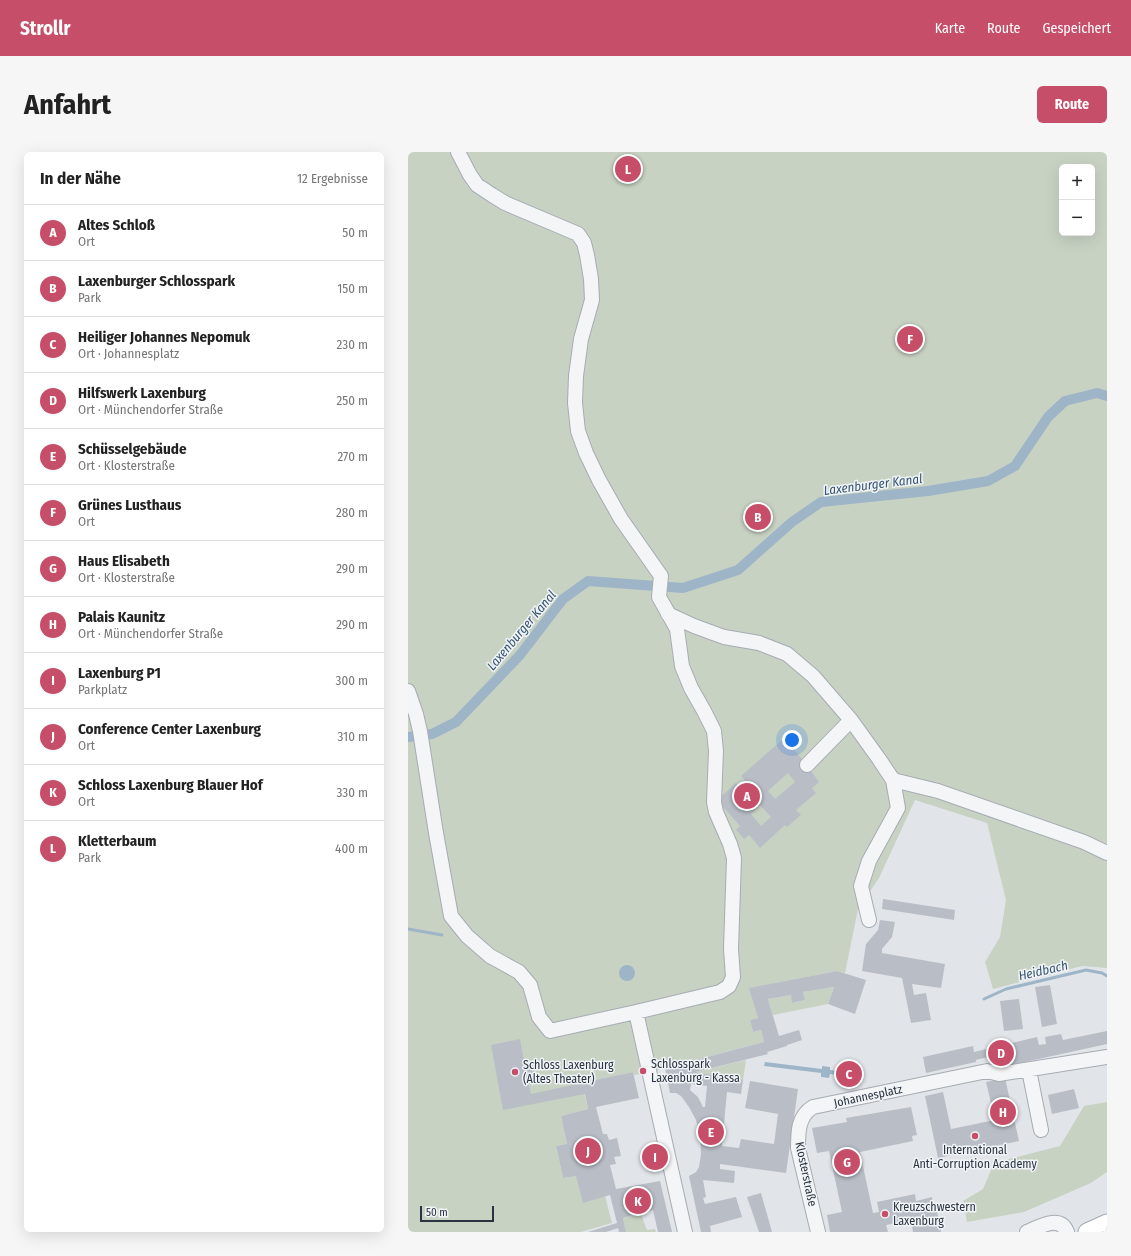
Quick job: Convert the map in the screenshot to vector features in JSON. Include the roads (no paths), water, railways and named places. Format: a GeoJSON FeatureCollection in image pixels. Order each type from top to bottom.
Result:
{"type":"FeatureCollection","features":[{"type":"Feature","properties":{"kind":"main road"},"geometry":{"type":"LineString","coordinates":[[1086,1232],[1107,1223]]}},
{"type":"Feature","properties":{"kind":"street"},"geometry":{"type":"LineString","coordinates":[[408,691],[416,714],[421,737],[451,916],[468,936],[490,956],[519,972],[530,985],[539,1017],[550,1031],[720,992],[729,986],[733,977],[731,949],[734,858],[730,844],[716,812],[714,802],[716,751],[714,731],[691,688],[682,666],[677,628],[659,597],[661,576],[621,519],[586,454],[578,431],[575,403],[576,376],[581,339],[592,300],[591,279],[584,243],[578,234],[505,203],[477,185],[458,152]]}},
{"type":"Feature","properties":{"kind":"street"},"geometry":{"type":"LineString","coordinates":[[668,614],[694,626],[724,637],[759,643],[787,654],[813,676],[851,720],[880,759],[893,780],[898,808],[869,860],[861,886],[869,920]]}},
{"type":"Feature","properties":{"kind":"street"},"geometry":{"type":"LineString","coordinates":[[807,765],[851,720]]}},
{"type":"Feature","properties":{"kind":"street"},"geometry":{"type":"LineString","coordinates":[[893,780],[938,791],[1084,842],[1107,853]]}},
{"type":"Feature","properties":{"kind":"street"},"geometry":{"type":"LineString","coordinates":[[636,1012],[648,1072],[685,1232]]}},
{"type":"Feature","properties":{"kind":"street","name":"Johannesplatz"},"geometry":{"type":"LineString","coordinates":[[822,1105],[987,1071],[999,1074],[1107,1057]]}},
{"type":"Feature","properties":{"kind":"street"},"geometry":{"type":"LineString","coordinates":[[1029,1070],[1041,1130]]}},
{"type":"Feature","properties":{"kind":"street","name":"Klosterstraße"},"geometry":{"type":"LineString","coordinates":[[818,1232],[798,1148],[798,1136],[802,1117],[813,1107],[822,1105]]}},
{"type":"Feature","properties":{"kind":"street"},"geometry":{"type":"LineString","coordinates":[[1027,1232],[1052,1222],[1059,1223],[1067,1232]]}},
{"type":"Feature","properties":{"kind":"water"},"geometry":{"type":"Polygon","coordinates":[[[624,965],[630,965],[635,970],[633,979],[630,981],[624,981],[619,976],[619,970],[624,965]]]}},
{"type":"Feature","properties":{"kind":"water"},"geometry":{"type":"Polygon","coordinates":[[[765,1062],[822,1069],[822,1066],[830,1067],[830,1070],[849,1072],[848,1076],[830,1074],[829,1078],[821,1077],[821,1073],[764,1066],[765,1062]]]}},
{"type":"Feature","properties":{"kind":"waterway","name":"Laxenburger Kanal"},"geometry":{"type":"LineString","coordinates":[[408,737],[432,734],[456,722],[520,655],[563,599],[588,581],[683,588],[738,570],[792,522],[821,502],[928,491],[988,481],[1015,466],[1048,417],[1065,401],[1097,393],[1107,396]]}},
{"type":"Feature","properties":{"kind":"waterway","name":"Heidbach"},"geometry":{"type":"LineString","coordinates":[[408,929],[442,935]]}},
{"type":"Feature","properties":{"kind":"waterway","name":"Heidbach"},"geometry":{"type":"LineString","coordinates":[[984,999],[1006,989],[1086,970],[1102,973],[1107,976]]}},
{"type":"Feature","properties":{"kind":"place","name":"Kletterbaum"},"geometry":{"type":"Point","coordinates":[628,169]}},
{"type":"Feature","properties":{"kind":"place","name":"Grünes Lusthaus"},"geometry":{"type":"Point","coordinates":[910,339]}},
{"type":"Feature","properties":{"kind":"place","name":"Laxenburger Schlosspark"},"geometry":{"type":"Point","coordinates":[758,517]}},
{"type":"Feature","properties":{"kind":"place","name":"Altes Schloß"},"geometry":{"type":"Point","coordinates":[747,796]}},
{"type":"Feature","properties":{"kind":"place","name":"Hilfswerk Laxenburg"},"geometry":{"type":"Point","coordinates":[1001,1053]}},
{"type":"Feature","properties":{"kind":"place","name":"Schlosspark Laxenburg - Kassa"},"geometry":{"type":"Point","coordinates":[643,1071]}},
{"type":"Feature","properties":{"kind":"place","name":"Schloss Laxenburg (Altes Theater)"},"geometry":{"type":"Point","coordinates":[515,1072]}},
{"type":"Feature","properties":{"kind":"place","name":"Heiliger Johannes Nepomuk"},"geometry":{"type":"Point","coordinates":[849,1074]}},
{"type":"Feature","properties":{"kind":"place","name":"Palais Kaunitz"},"geometry":{"type":"Point","coordinates":[1003,1112]}},
{"type":"Feature","properties":{"kind":"place","name":"Schüsselgebäude"},"geometry":{"type":"Point","coordinates":[711,1132]}},
{"type":"Feature","properties":{"kind":"place","name":"International Anti-Corruption Academy"},"geometry":{"type":"Point","coordinates":[975,1136]}},
{"type":"Feature","properties":{"kind":"place","name":"Conference Center Laxenburg"},"geometry":{"type":"Point","coordinates":[588,1151]}},
{"type":"Feature","properties":{"kind":"place","name":"Laxenburg P1"},"geometry":{"type":"Point","coordinates":[655,1157]}},
{"type":"Feature","properties":{"kind":"place","name":"Haus Elisabeth"},"geometry":{"type":"Point","coordinates":[847,1162]}},
{"type":"Feature","properties":{"kind":"place","name":"Schloss Laxenburg Blauer Hof"},"geometry":{"type":"Point","coordinates":[638,1201]}},
{"type":"Feature","properties":{"kind":"place","name":"Kreuzschwestern Laxenburg"},"geometry":{"type":"Point","coordinates":[885,1214]}}]}
